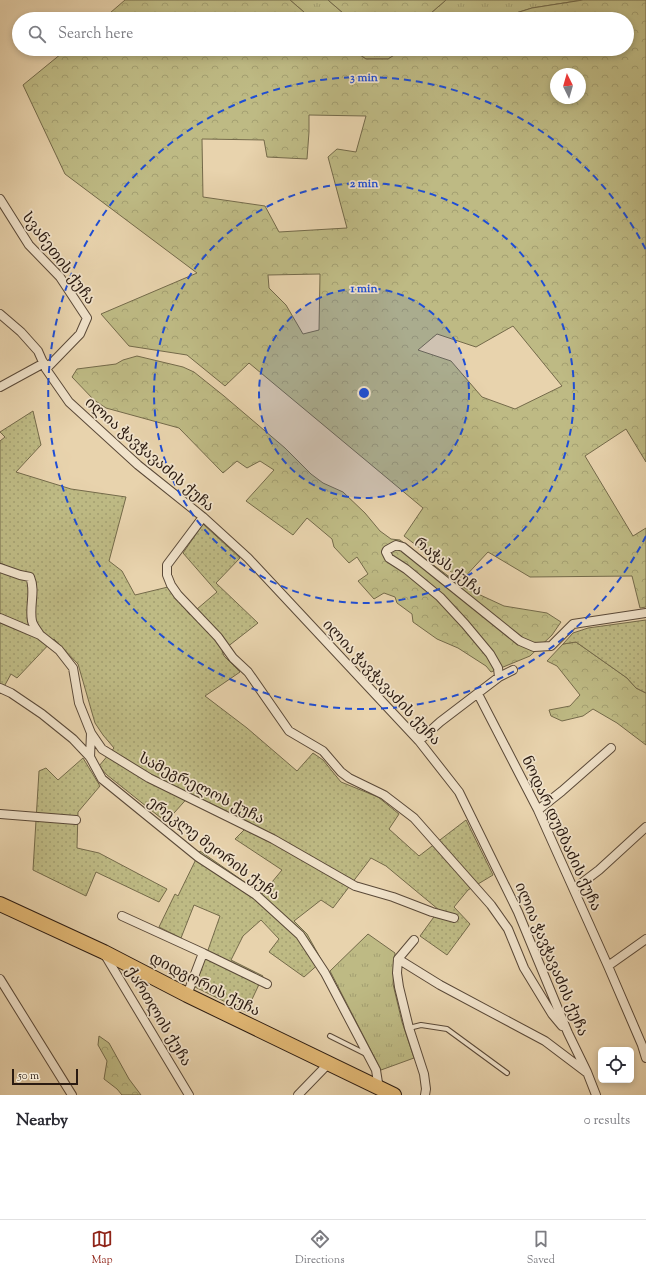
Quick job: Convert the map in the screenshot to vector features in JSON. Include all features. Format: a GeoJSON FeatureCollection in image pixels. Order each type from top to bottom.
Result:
{"type":"FeatureCollection","features":[{"type":"Feature","properties":{"kind":"highway","name":"დიდგორის ქუჩა"},"geometry":{"type":"LineString","coordinates":[[0,904],[104,952],[187,995],[328,1064],[379,1092],[394,1095]]}},
{"type":"Feature","properties":{"kind":"street","name":"სვანეთის ქუჩა"},"geometry":{"type":"LineString","coordinates":[[0,199],[29,245],[60,277],[87,318],[80,334],[45,366],[0,387]]}},
{"type":"Feature","properties":{"kind":"street","name":"ილია ჭავჭავაძის ქუჩა"},"geometry":{"type":"LineString","coordinates":[[0,314],[21,332],[38,351],[45,366],[69,402],[138,465],[204,517],[248,558],[418,741],[459,792],[518,912],[568,1033],[587,1072],[596,1095]]}},
{"type":"Feature","properties":{"kind":"street"},"geometry":{"type":"LineString","coordinates":[[204,517],[167,565],[167,575],[170,585],[218,637],[233,658],[248,672],[289,730],[323,752],[341,772],[349,778],[384,795],[414,818],[491,905],[508,929],[528,974],[552,1014],[568,1033]]}},
{"type":"Feature","properties":{"kind":"street","name":"რაჭას ქუჩა"},"geometry":{"type":"LineString","coordinates":[[499,677],[498,668],[490,654],[465,624],[440,597],[406,568],[389,558],[386,552],[387,550],[396,545],[403,547],[520,641],[534,647],[551,646],[573,624],[646,614]]}},
{"type":"Feature","properties":{"kind":"street"},"geometry":{"type":"LineString","coordinates":[[0,568],[30,577],[33,584],[31,601],[32,622],[40,635]]}},
{"type":"Feature","properties":{"kind":"street","name":"სამეგრელოს ქუჩა"},"geometry":{"type":"LineString","coordinates":[[0,618],[40,635],[60,650],[73,668],[79,703],[91,733],[102,748],[148,778],[273,839],[355,886],[393,897],[432,912],[454,918]]}},
{"type":"Feature","properties":{"kind":"street"},"geometry":{"type":"LineString","coordinates":[[418,741],[440,722],[499,677],[513,670]]}},
{"type":"Feature","properties":{"kind":"street","name":"ერეკლე მეორის ქუჩა"},"geometry":{"type":"LineString","coordinates":[[0,688],[11,693],[42,714],[73,739],[90,757],[102,779],[198,857],[256,895],[300,935],[326,973],[376,1070],[379,1092]]}},
{"type":"Feature","properties":{"kind":"street","name":"ნოდარ დუმბაძის ქუჩა"},"geometry":{"type":"LineString","coordinates":[[478,694],[538,810],[644,1044],[646,1058]]}},
{"type":"Feature","properties":{"kind":"street"},"geometry":{"type":"LineString","coordinates":[[90,757],[91,733]]}},
{"type":"Feature","properties":{"kind":"street"},"geometry":{"type":"LineString","coordinates":[[538,810],[611,748]]}},
{"type":"Feature","properties":{"kind":"street"},"geometry":{"type":"LineString","coordinates":[[0,814],[76,820]]}},
{"type":"Feature","properties":{"kind":"street"},"geometry":{"type":"LineString","coordinates":[[574,889],[599,870],[646,827]]}},
{"type":"Feature","properties":{"kind":"street"},"geometry":{"type":"LineString","coordinates":[[122,916],[267,984]]}},
{"type":"Feature","properties":{"kind":"street"},"geometry":{"type":"LineString","coordinates":[[608,966],[646,938]]}},
{"type":"Feature","properties":{"kind":"street"},"geometry":{"type":"LineString","coordinates":[[414,940],[398,959],[397,973],[409,1028],[424,1074],[426,1089],[425,1095]]}},
{"type":"Feature","properties":{"kind":"street","name":"ქართლის ქუჩა"},"geometry":{"type":"LineString","coordinates":[[104,952],[189,1095]]}},
{"type":"Feature","properties":{"kind":"street"},"geometry":{"type":"LineString","coordinates":[[187,995],[203,953]]}},
{"type":"Feature","properties":{"kind":"street"},"geometry":{"type":"LineString","coordinates":[[398,959],[440,985],[545,1041],[587,1072]]}},
{"type":"Feature","properties":{"kind":"street"},"geometry":{"type":"LineString","coordinates":[[0,979],[72,1095]]}},
{"type":"Feature","properties":{"kind":"street"},"geometry":{"type":"LineString","coordinates":[[298,1095],[328,1064]]}},
{"type":"Feature","properties":{"kind":"lane"},"geometry":{"type":"LineString","coordinates":[[409,1028],[421,1025],[446,1030],[507,1073]]}},
{"type":"Feature","properties":{"kind":"lane"},"geometry":{"type":"LineString","coordinates":[[330,1036],[368,1055]]}},
{"type":"Feature","properties":{"kind":"green space"},"geometry":{"type":"Polygon","coordinates":[[[125,0],[290,0],[304,12],[111,12],[125,0]]]}},
{"type":"Feature","properties":{"kind":"green space"},"geometry":{"type":"Polygon","coordinates":[[[290,0],[328,0],[342,12],[304,12],[290,0]]]}},
{"type":"Feature","properties":{"kind":"green space"},"geometry":{"type":"Polygon","coordinates":[[[328,0],[446,0],[432,12],[342,12],[328,0]]]}},
{"type":"Feature","properties":{"kind":"green space"},"geometry":{"type":"Polygon","coordinates":[[[446,0],[583,0],[532,8],[519,12],[432,12],[446,0]]]}},
{"type":"Feature","properties":{"kind":"green space"},"geometry":{"type":"Polygon","coordinates":[[[583,0],[646,0],[646,462],[626,429],[585,456],[633,536],[646,528],[646,607],[640,608],[632,576],[530,577],[488,552],[462,580],[404,536],[423,508],[249,363],[225,386],[187,355],[129,346],[101,314],[197,273],[65,174],[23,85],[58,56],[362,56],[366,59],[388,59],[393,56],[634,56],[634,12],[519,12],[532,8],[583,0]],[[309,115],[307,159],[267,157],[264,140],[202,139],[203,197],[265,206],[279,232],[347,228],[328,157],[337,149],[356,152],[366,116],[309,115]],[[320,274],[268,275],[269,288],[286,305],[303,334],[319,330],[320,274]],[[513,326],[476,347],[437,334],[418,350],[451,361],[482,397],[515,409],[562,386],[513,326]]]}},
{"type":"Feature","properties":{"kind":"green space"},"geometry":{"type":"Polygon","coordinates":[[[362,56],[393,56],[388,59],[366,59],[362,56]]]}},
{"type":"Feature","properties":{"kind":"green space"},"geometry":{"type":"Polygon","coordinates":[[[137,356],[183,367],[194,372],[285,448],[311,474],[323,483],[343,492],[365,513],[380,531],[391,539],[400,540],[463,587],[504,606],[547,613],[561,622],[552,635],[530,656],[491,672],[486,666],[458,648],[437,639],[413,622],[412,614],[397,603],[395,597],[384,593],[374,599],[358,581],[368,574],[357,557],[349,563],[334,547],[332,539],[307,518],[293,535],[246,501],[274,470],[260,461],[247,468],[237,461],[223,473],[179,428],[106,408],[94,400],[72,377],[77,369],[116,364],[123,360],[137,356]]]}},
{"type":"Feature","properties":{"kind":"green space"},"geometry":{"type":"Polygon","coordinates":[[[33,411],[41,445],[16,472],[71,489],[126,497],[109,561],[122,571],[135,595],[168,587],[190,615],[217,592],[183,553],[203,524],[240,558],[216,583],[258,623],[222,651],[224,656],[240,672],[205,696],[247,728],[297,771],[313,753],[323,760],[341,782],[378,797],[399,814],[389,829],[419,856],[466,820],[493,875],[468,890],[454,907],[470,924],[447,955],[420,936],[439,910],[386,866],[371,858],[333,908],[321,900],[294,921],[307,934],[322,961],[304,977],[269,952],[279,939],[261,920],[243,936],[231,960],[263,976],[246,1012],[195,987],[220,916],[194,905],[181,938],[159,927],[175,894],[178,896],[200,851],[262,894],[282,870],[235,839],[251,823],[191,794],[166,822],[107,775],[99,766],[114,748],[95,723],[78,664],[54,639],[17,678],[11,674],[0,694],[0,573],[5,565],[0,563],[0,441],[5,437],[0,432],[33,411]]]}},
{"type":"Feature","properties":{"kind":"green space"},"geometry":{"type":"Polygon","coordinates":[[[646,620],[646,693],[636,688],[627,678],[576,642],[563,644],[573,633],[588,628],[646,620]]]}},
{"type":"Feature","properties":{"kind":"green space"},"geometry":{"type":"Polygon","coordinates":[[[576,642],[627,678],[636,688],[646,693],[646,745],[617,723],[593,709],[583,716],[562,721],[551,716],[549,710],[570,706],[580,695],[557,666],[547,661],[563,644],[576,642]]]}},
{"type":"Feature","properties":{"kind":"green space"},"geometry":{"type":"Polygon","coordinates":[[[83,758],[100,786],[78,812],[77,848],[99,853],[167,889],[159,902],[96,872],[86,896],[33,870],[39,771],[46,768],[58,780],[83,758]]]}},
{"type":"Feature","properties":{"kind":"green space"},"geometry":{"type":"Polygon","coordinates":[[[368,934],[395,953],[393,984],[402,1022],[414,1058],[381,1070],[330,971],[368,934]]]}},
{"type":"Feature","properties":{"kind":"green space"},"geometry":{"type":"Polygon","coordinates":[[[99,1036],[109,1043],[129,1079],[141,1095],[122,1095],[104,1079],[107,1061],[98,1045],[99,1036]]]}}]}
